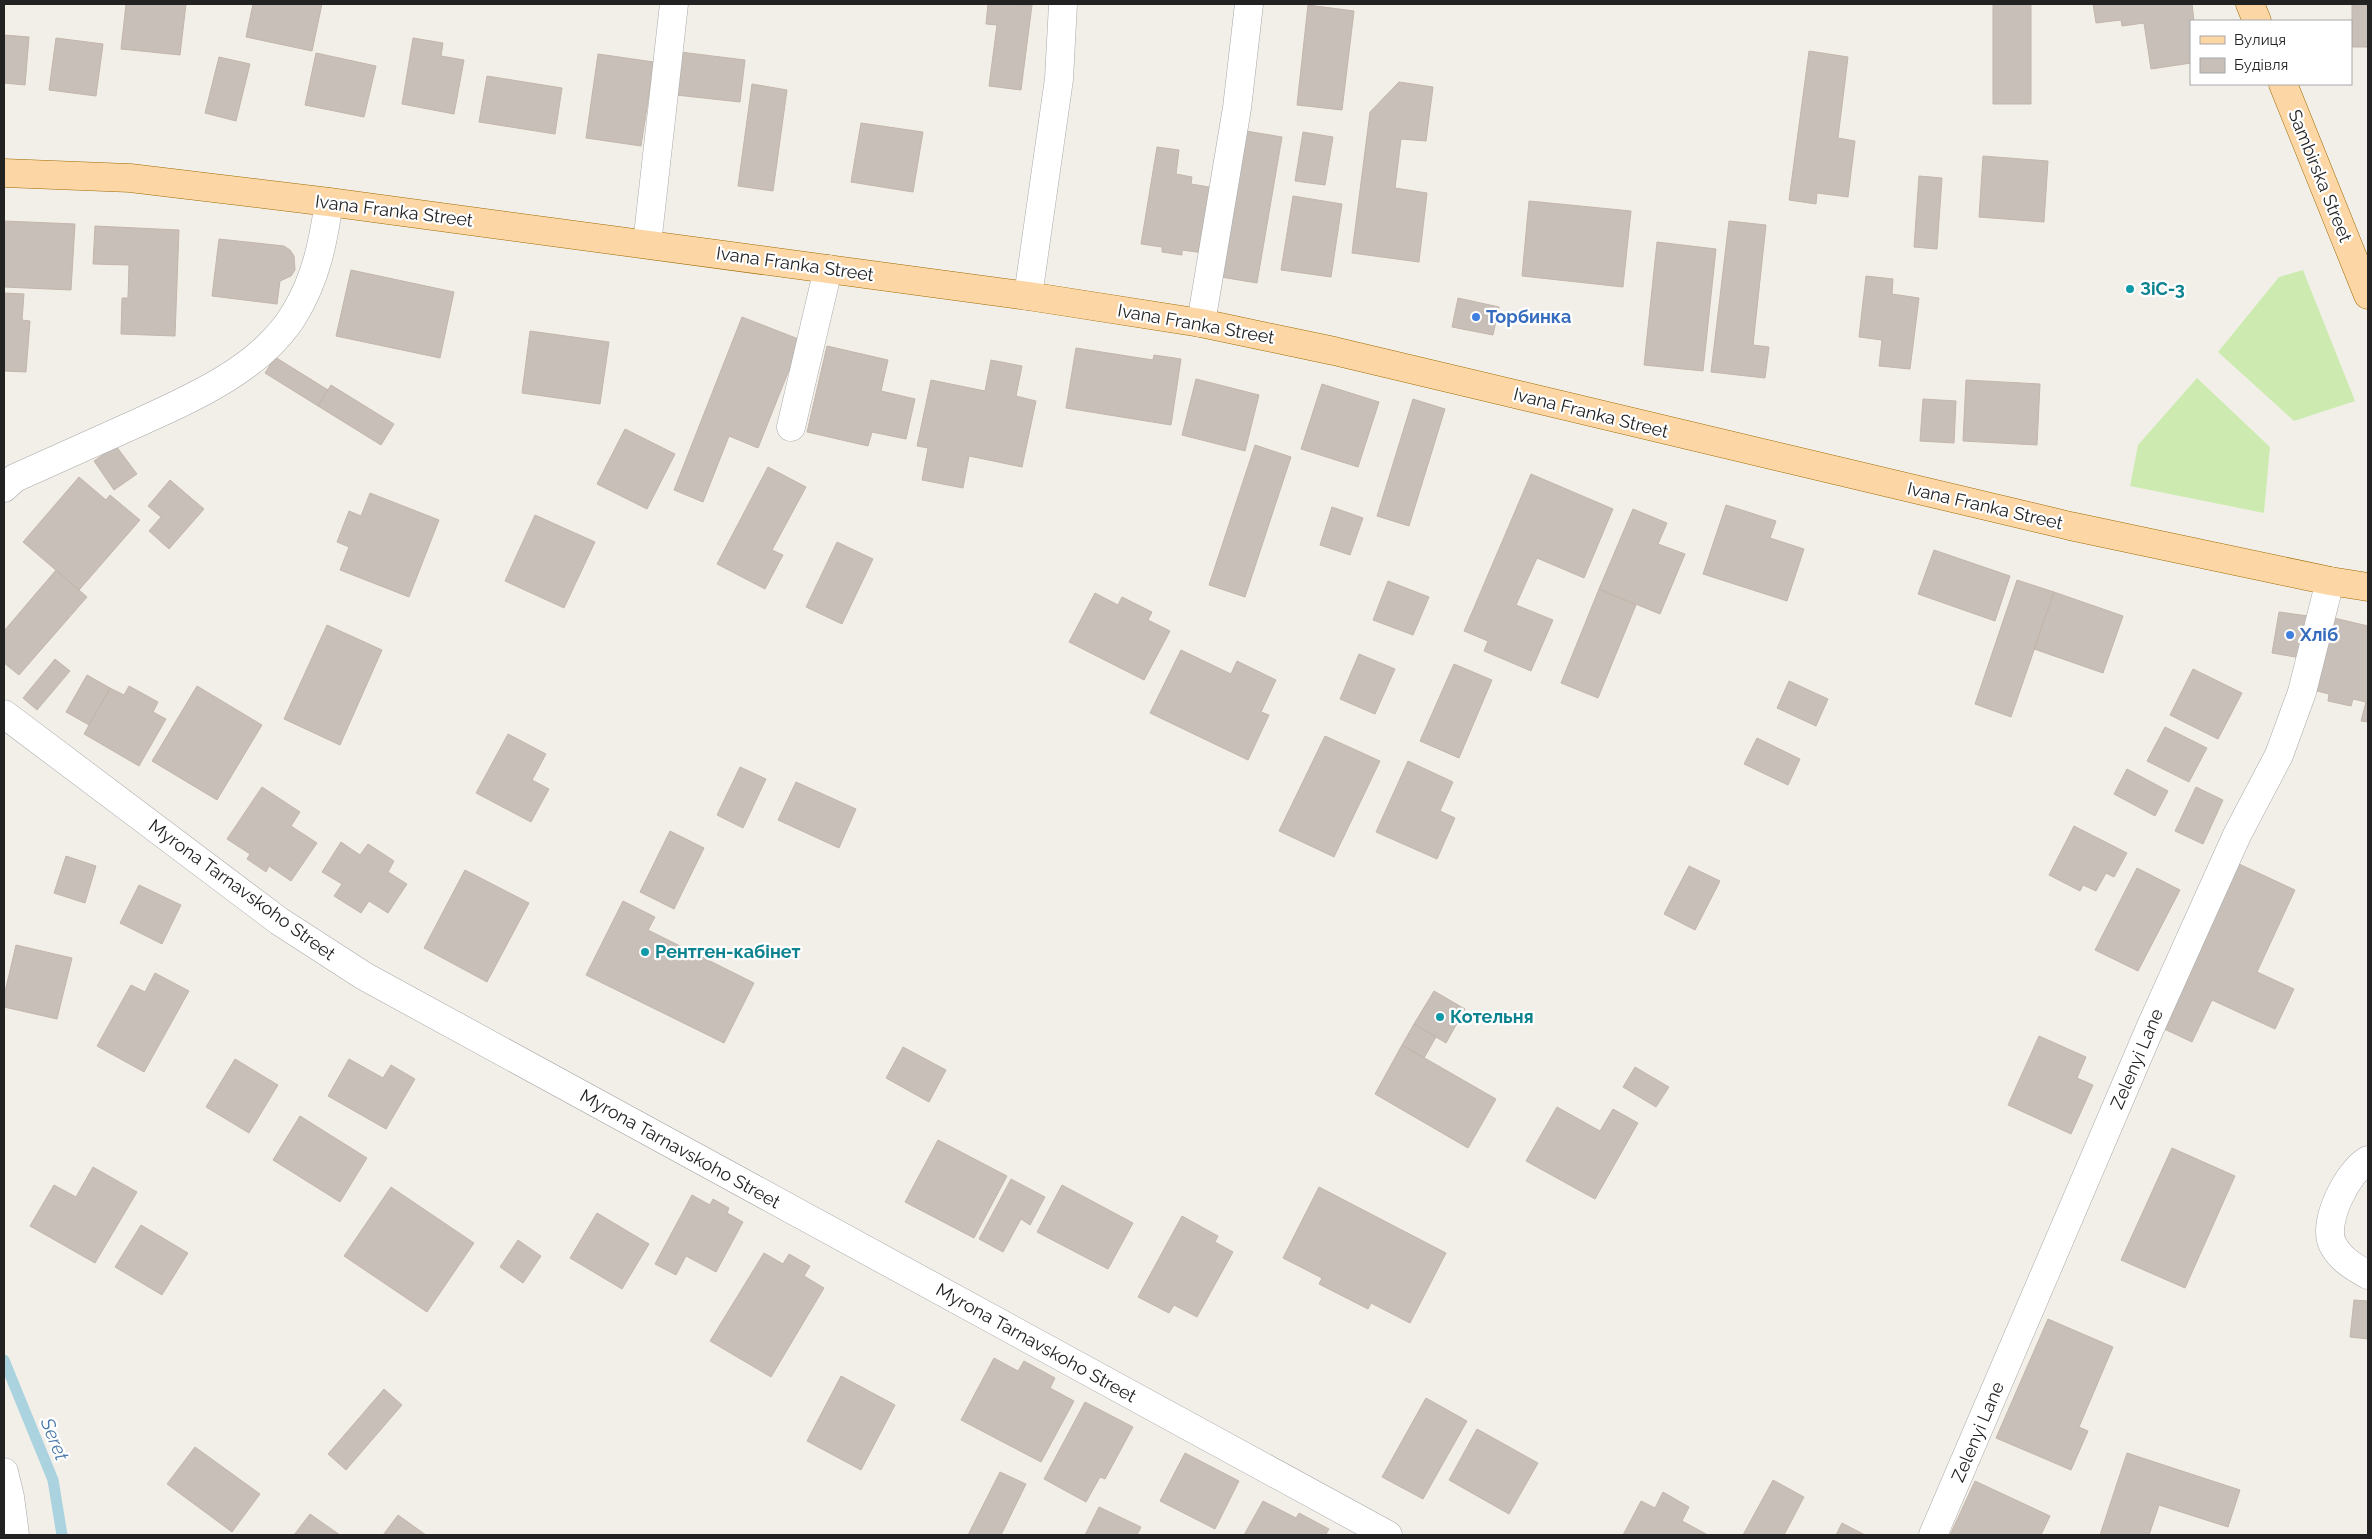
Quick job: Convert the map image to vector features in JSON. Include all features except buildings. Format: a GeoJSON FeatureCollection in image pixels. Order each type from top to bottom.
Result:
{"type":"FeatureCollection","features":[{"type":"Feature","properties":{"kind":"main road"},"geometry":{"type":"LineString","coordinates":[[2250,4],[2257,20]]}},
{"type":"Feature","properties":{"kind":"main road","name":"Sambirska Street"},"geometry":{"type":"LineString","coordinates":[[2282,85],[2368,296]]}},
{"type":"Feature","properties":{"kind":"main road","name":"Ivana Franka Street"},"geometry":{"type":"LineString","coordinates":[[4,173],[130,178],[329,202],[1028,296],[1201,324],[1334,351],[2061,524],[2330,581],[2368,587]]}},
{"type":"Feature","properties":{"kind":"street"},"geometry":{"type":"LineString","coordinates":[[647,244],[674,4]]}},
{"type":"Feature","properties":{"kind":"street"},"geometry":{"type":"LineString","coordinates":[[1028,296],[1059,78],[1063,4]]}},
{"type":"Feature","properties":{"kind":"street"},"geometry":{"type":"LineString","coordinates":[[1201,324],[1236,108],[1248,4]]}},
{"type":"Feature","properties":{"kind":"street"},"geometry":{"type":"LineString","coordinates":[[4,488],[15,478],[192,399],[245,365],[275,339],[294,314],[313,279],[322,249],[329,202]]}},
{"type":"Feature","properties":{"kind":"street"},"geometry":{"type":"LineString","coordinates":[[791,427],[828,269]]}},
{"type":"Feature","properties":{"kind":"street","name":"Zelenyi Lane"},"geometry":{"type":"LineString","coordinates":[[1933,1535],[2151,1026],[2238,835],[2279,755],[2302,692],[2330,581]]}},
{"type":"Feature","properties":{"kind":"street","name":"Myrona Tarnavskoho Street"},"geometry":{"type":"LineString","coordinates":[[4,714],[279,921],[364,976],[1388,1535]]}},
{"type":"Feature","properties":{"kind":"street"},"geometry":{"type":"LineString","coordinates":[[2368,1160],[2343,1188],[2331,1215],[2331,1244],[2344,1261],[2368,1275]]}},
{"type":"Feature","properties":{"kind":"street"},"geometry":{"type":"LineString","coordinates":[[4,1472],[10,1498],[14,1535]]}},
{"type":"Feature","properties":{"kind":"green space"},"geometry":{"type":"Polygon","coordinates":[[[2303,270],[2355,401],[2294,421],[2218,352],[2279,277],[2303,270]]]}},
{"type":"Feature","properties":{"kind":"green space"},"geometry":{"type":"Polygon","coordinates":[[[2197,378],[2270,447],[2264,513],[2130,486],[2138,445],[2197,378]]]}},
{"type":"Feature","properties":{"kind":"waterway","name":"Seret"},"geometry":{"type":"LineString","coordinates":[[4,1360],[53,1480],[62,1535]]}},
{"type":"Feature","properties":{"kind":"place","name":"ЗіС-3"},"geometry":{"type":"Point","coordinates":[2130,289]}},
{"type":"Feature","properties":{"kind":"place","name":"Торбинка"},"geometry":{"type":"Point","coordinates":[1476,317]}},
{"type":"Feature","properties":{"kind":"place","name":"Хліб"},"geometry":{"type":"Point","coordinates":[2290,635]}},
{"type":"Feature","properties":{"kind":"place","name":"Рентген-кабінет"},"geometry":{"type":"Point","coordinates":[645,952]}},
{"type":"Feature","properties":{"kind":"place","name":"Котельня"},"geometry":{"type":"Point","coordinates":[1440,1017]}}]}
